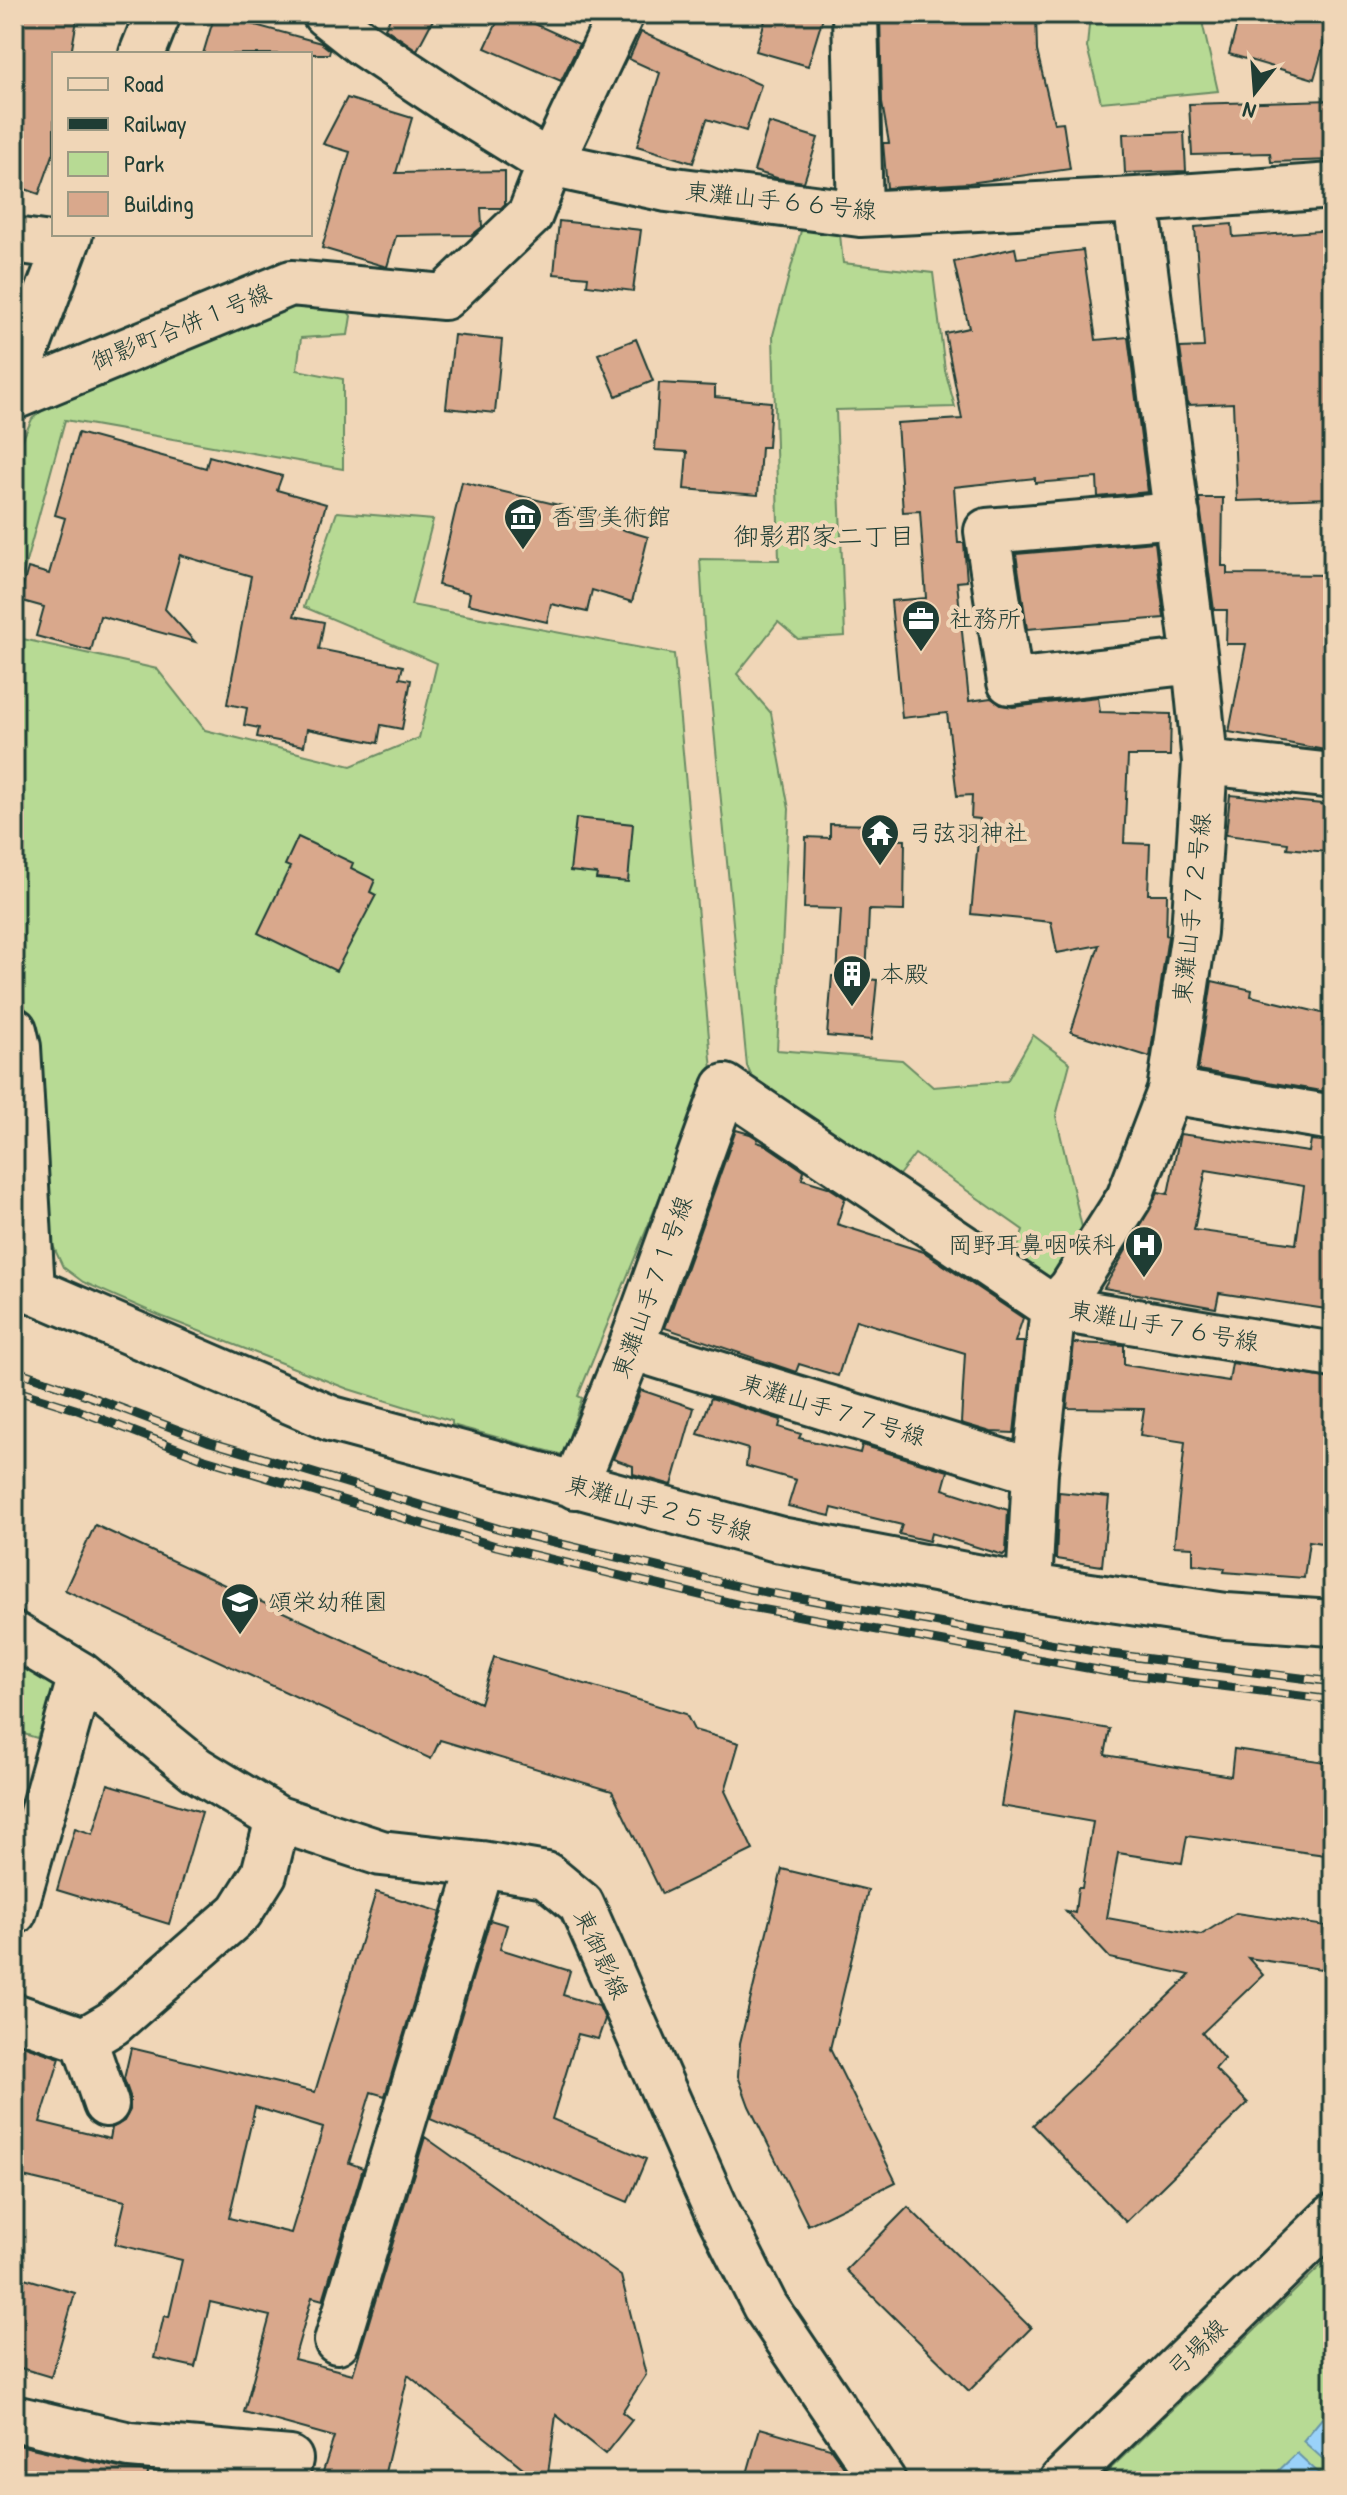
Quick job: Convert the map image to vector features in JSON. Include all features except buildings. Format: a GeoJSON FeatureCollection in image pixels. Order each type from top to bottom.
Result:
{"type":"FeatureCollection","features":[{"type":"Feature","properties":{"kind":"street"},"geometry":{"type":"LineString","coordinates":[[143,52],[158,14]]}},
{"type":"Feature","properties":{"kind":"street","name":"東灘山手６６号線"},"geometry":{"type":"LineString","coordinates":[[325,14],[363,44],[550,164],[667,189],[860,214],[1333,186]]}},
{"type":"Feature","properties":{"kind":"street","name":"御影町合併１号線"},"geometry":{"type":"LineString","coordinates":[[14,397],[291,283],[444,297],[530,215],[550,164],[621,14]]}},
{"type":"Feature","properties":{"kind":"street"},"geometry":{"type":"LineString","coordinates":[[855,14],[860,214]]}},
{"type":"Feature","properties":{"kind":"street","name":"東灘山手７２号線"},"geometry":{"type":"LineString","coordinates":[[1053,1308],[1071,1289],[1129,1198],[1170,1091],[1194,932],[1205,762],[1136,200]]}},
{"type":"Feature","properties":{"kind":"street"},"geometry":{"type":"LineString","coordinates":[[14,240],[67,240],[14,383]]}},
{"type":"Feature","properties":{"kind":"street"},"geometry":{"type":"LineString","coordinates":[[1177,515],[987,531],[1010,682],[1195,661]]}},
{"type":"Feature","properties":{"kind":"street"},"geometry":{"type":"LineString","coordinates":[[1205,762],[1333,776]]}},
{"type":"Feature","properties":{"kind":"street"},"geometry":{"type":"LineString","coordinates":[[14,1030],[18,1047],[23,1286]]}},
{"type":"Feature","properties":{"kind":"street","name":"東灘山手７６号線"},"geometry":{"type":"LineString","coordinates":[[725,1087],[1053,1308],[1333,1355]]}},
{"type":"Feature","properties":{"kind":"street","name":"東灘山手７１号線"},"geometry":{"type":"LineString","coordinates":[[575,1486],[631,1347],[725,1087]]}},
{"type":"Feature","properties":{"kind":"street"},"geometry":{"type":"LineString","coordinates":[[1170,1091],[1333,1118]]}},
{"type":"Feature","properties":{"kind":"street","name":"東灘山手２５号線"},"geometry":{"type":"LineString","coordinates":[[23,1286],[332,1419],[781,1540],[1029,1587],[1226,1616],[1333,1623]]}},
{"type":"Feature","properties":{"kind":"street"},"geometry":{"type":"LineString","coordinates":[[1029,1587],[1035,1472],[1053,1308]]}},
{"type":"Feature","properties":{"kind":"street","name":"東灘山手７７号線"},"geometry":{"type":"LineString","coordinates":[[631,1347],[1035,1472]]}},
{"type":"Feature","properties":{"kind":"street","name":"東御影線"},"geometry":{"type":"LineString","coordinates":[[14,1635],[81,1675],[196,1769],[278,1819],[381,1853],[546,1875],[581,1904],[716,2209],[765,2306],[883,2481]]}},
{"type":"Feature","properties":{"kind":"street"},"geometry":{"type":"LineString","coordinates":[[14,1912],[81,1675]]}},
{"type":"Feature","properties":{"kind":"street"},"geometry":{"type":"LineString","coordinates":[[14,2016],[84,2040],[113,2023],[240,1912],[264,1874],[278,1819]]}},
{"type":"Feature","properties":{"kind":"street"},"geometry":{"type":"LineString","coordinates":[[337,2341],[481,1864]]}},
{"type":"Feature","properties":{"kind":"street"},"geometry":{"type":"LineString","coordinates":[[84,2040],[106,2104]]}},
{"type":"Feature","properties":{"kind":"street","name":"弓場線"},"geometry":{"type":"LineString","coordinates":[[1062,2481],[1333,2217]]}},
{"type":"Feature","properties":{"kind":"street"},"geometry":{"type":"LineString","coordinates":[[14,2418],[130,2445],[290,2459],[285,2481]]}},
{"type":"Feature","properties":{"kind":"green space"},"geometry":{"type":"Polygon","coordinates":[[[1090,14],[1204,14],[1203,26],[1218,91],[1101,102],[1087,47],[1090,14]]]}},
{"type":"Feature","properties":{"kind":"green space"},"geometry":{"type":"Polygon","coordinates":[[[839,225],[843,263],[933,273],[945,370],[955,407],[836,410],[845,636],[798,639],[778,622],[737,674],[771,713],[789,809],[777,1050],[902,1060],[933,1087],[1007,1081],[1033,1035],[1070,1063],[1056,1116],[1084,1236],[1050,1291],[1012,1265],[1023,1230],[915,1154],[892,1184],[758,1092],[747,1066],[700,559],[779,560],[773,335],[802,227],[839,225]]]}},
{"type":"Feature","properties":{"kind":"green space"},"geometry":{"type":"Polygon","coordinates":[[[288,301],[341,302],[351,316],[348,335],[301,338],[297,370],[343,379],[343,469],[65,420],[14,606],[14,458],[32,419],[66,391],[288,301]]]}},
{"type":"Feature","properties":{"kind":"green space"},"geometry":{"type":"Polygon","coordinates":[[[337,512],[433,520],[411,605],[674,654],[712,1070],[578,1396],[582,1398],[563,1455],[452,1425],[452,1421],[348,1389],[163,1317],[83,1282],[63,1267],[49,1237],[33,1040],[14,965],[14,637],[157,669],[205,730],[351,766],[419,738],[437,663],[304,607],[337,512]]]}},
{"type":"Feature","properties":{"kind":"green space"},"geometry":{"type":"Polygon","coordinates":[[[14,1652],[59,1684],[37,1738],[14,1731],[14,1652]]]}},
{"type":"Feature","properties":{"kind":"green space"},"geometry":{"type":"Polygon","coordinates":[[[1333,2254],[1333,2481],[1103,2481],[1103,2476],[1333,2254]]]}},
{"type":"Feature","properties":{"kind":"water"},"geometry":{"type":"Polygon","coordinates":[[[1333,2405],[1333,2468],[1303,2441],[1333,2405]]]}},
{"type":"Feature","properties":{"kind":"water"},"geometry":{"type":"Polygon","coordinates":[[[1297,2453],[1324,2478],[1322,2481],[1268,2481],[1297,2453]]]}},
{"type":"Feature","properties":{"kind":"railway"},"geometry":{"type":"LineString","coordinates":[[14,1370],[210,1442],[500,1529],[749,1589],[1111,1654],[1333,1682]]}},
{"type":"Feature","properties":{"kind":"railway"},"geometry":{"type":"LineString","coordinates":[[14,1390],[75,1409],[205,1459],[496,1546],[745,1606],[1109,1672],[1333,1700]]}},
{"type":"Feature","properties":{"kind":"place","name":"香雪美術館"},"geometry":{"type":"Point","coordinates":[523,551]}},
{"type":"Feature","properties":{"kind":"place","name":"社務所"},"geometry":{"type":"Point","coordinates":[921,653]}},
{"type":"Feature","properties":{"kind":"place","name":"弓弦羽神社"},"geometry":{"type":"Point","coordinates":[880,867]}},
{"type":"Feature","properties":{"kind":"place","name":"本殿"},"geometry":{"type":"Point","coordinates":[852,1008]}},
{"type":"Feature","properties":{"kind":"place","name":"岡野耳鼻咽喉科"},"geometry":{"type":"Point","coordinates":[1144,1279]}},
{"type":"Feature","properties":{"kind":"place","name":"頌栄幼稚園"},"geometry":{"type":"Point","coordinates":[240,1636]}},
{"type":"Feature","properties":{"kind":"district","name":"御影郡家二丁目"},"geometry":{"type":"Point","coordinates":[824,536]}}]}
